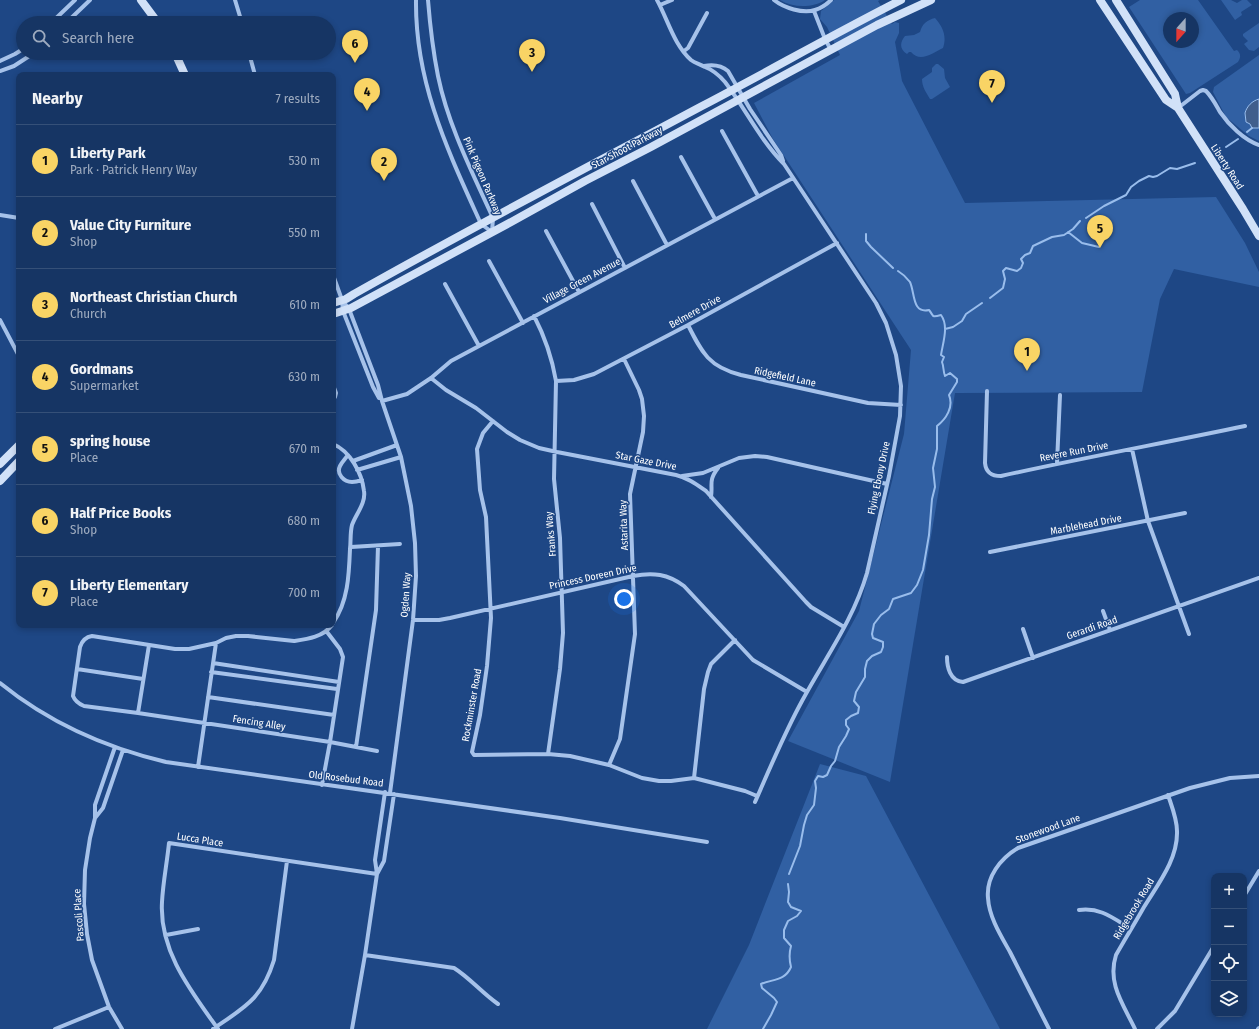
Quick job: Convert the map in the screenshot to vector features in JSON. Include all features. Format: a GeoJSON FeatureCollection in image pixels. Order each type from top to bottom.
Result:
{"type":"FeatureCollection","features":[{"type":"Feature","properties":{"kind":"street"},"geometry":{"type":"LineString","coordinates":[[58,16],[75,0]]}},
{"type":"Feature","properties":{"kind":"street"},"geometry":{"type":"LineString","coordinates":[[73,16],[90,0]]}},
{"type":"Feature","properties":{"kind":"street"},"geometry":{"type":"LineString","coordinates":[[141,0],[153,16]]}},
{"type":"Feature","properties":{"kind":"street"},"geometry":{"type":"LineString","coordinates":[[235,0],[240,16]]}},
{"type":"Feature","properties":{"kind":"street","name":"Pink Pigeon Parkway"},"geometry":{"type":"LineString","coordinates":[[416,0],[420,53],[431,104],[446,146],[481,224],[492,232]]}},
{"type":"Feature","properties":{"kind":"street","name":"Pink Pigeon Parkway"},"geometry":{"type":"LineString","coordinates":[[428,0],[434,51],[442,92],[456,134],[493,218],[492,232]]}},
{"type":"Feature","properties":{"kind":"street","name":"Flying Ebony Drive"},"geometry":{"type":"LineString","coordinates":[[657,0],[671,32],[684,51],[697,64],[720,76],[734,89],[764,139],[776,156],[784,164],[876,304],[886,323],[891,339],[901,386],[901,405],[896,440],[867,573],[861,593],[785,734],[755,802]]}},
{"type":"Feature","properties":{"kind":"street"},"geometry":{"type":"LineString","coordinates":[[660,5],[672,0]]}},
{"type":"Feature","properties":{"kind":"street"},"geometry":{"type":"LineString","coordinates":[[774,0],[784,6],[794,9],[814,10],[831,0]]}},
{"type":"Feature","properties":{"kind":"street","name":"Star Shoot Parkway"},"geometry":{"type":"LineString","coordinates":[[336,302],[825,39],[901,0]]}},
{"type":"Feature","properties":{"kind":"street","name":"Star Shoot Parkway"},"geometry":{"type":"LineString","coordinates":[[336,313],[346,310],[877,25],[931,0]]}},
{"type":"Feature","properties":{"kind":"street","name":"Liberty Road"},"geometry":{"type":"LineString","coordinates":[[1100,0],[1166,100],[1178,108]]}},
{"type":"Feature","properties":{"kind":"street","name":"Liberty Road"},"geometry":{"type":"LineString","coordinates":[[1116,0],[1175,94],[1178,108],[1259,236]]}},
{"type":"Feature","properties":{"kind":"street"},"geometry":{"type":"LineString","coordinates":[[814,10],[825,39],[831,50]]}},
{"type":"Feature","properties":{"kind":"street"},"geometry":{"type":"LineString","coordinates":[[684,51],[688,48],[707,13]]}},
{"type":"Feature","properties":{"kind":"street"},"geometry":{"type":"LineString","coordinates":[[0,61],[16,53]]}},
{"type":"Feature","properties":{"kind":"street"},"geometry":{"type":"LineString","coordinates":[[0,71],[24,60]]}},
{"type":"Feature","properties":{"kind":"street"},"geometry":{"type":"LineString","coordinates":[[178,60],[183,72]]}},
{"type":"Feature","properties":{"kind":"street"},"geometry":{"type":"LineString","coordinates":[[251,60],[254,72]]}},
{"type":"Feature","properties":{"kind":"street","name":"Flying Ebony Drive"},"geometry":{"type":"LineString","coordinates":[[703,66],[716,65],[724,68],[731,75],[734,89],[741,99]]}},
{"type":"Feature","properties":{"kind":"street"},"geometry":{"type":"LineString","coordinates":[[1178,108],[1200,91],[1206,91],[1225,118],[1239,133],[1253,143],[1259,145]]}},
{"type":"Feature","properties":{"kind":"street"},"geometry":{"type":"LineString","coordinates":[[722,131],[758,196]]}},
{"type":"Feature","properties":{"kind":"street"},"geometry":{"type":"LineString","coordinates":[[681,157],[715,219]]}},
{"type":"Feature","properties":{"kind":"street","name":"Village Green Avenue"},"geometry":{"type":"LineString","coordinates":[[382,401],[408,394],[431,378],[451,361],[793,178]]}},
{"type":"Feature","properties":{"kind":"street"},"geometry":{"type":"LineString","coordinates":[[633,181],[667,245]]}},
{"type":"Feature","properties":{"kind":"street"},"geometry":{"type":"LineString","coordinates":[[592,204],[625,268]]}},
{"type":"Feature","properties":{"kind":"street"},"geometry":{"type":"LineString","coordinates":[[0,215],[16,218]]}},
{"type":"Feature","properties":{"kind":"street"},"geometry":{"type":"LineString","coordinates":[[546,231],[579,292]]}},
{"type":"Feature","properties":{"kind":"street","name":"Belmere Drive"},"geometry":{"type":"LineString","coordinates":[[556,382],[584,378],[594,374],[688,325],[837,243]]}},
{"type":"Feature","properties":{"kind":"street"},"geometry":{"type":"LineString","coordinates":[[489,261],[523,323]]}},
{"type":"Feature","properties":{"kind":"street","name":"Ogden Way"},"geometry":{"type":"LineString","coordinates":[[336,283],[373,387],[382,401],[401,457],[411,506],[415,543],[416,576],[413,620],[384,861],[377,874]]}},
{"type":"Feature","properties":{"kind":"street"},"geometry":{"type":"LineString","coordinates":[[445,284],[479,346]]}},
{"type":"Feature","properties":{"kind":"street","name":"Franks Way"},"geometry":{"type":"LineString","coordinates":[[534,316],[547,345],[556,382],[554,479],[560,538],[563,634],[560,669],[548,754]]}},
{"type":"Feature","properties":{"kind":"street"},"geometry":{"type":"LineString","coordinates":[[0,320],[16,350]]}},
{"type":"Feature","properties":{"kind":"street","name":"Ridgefield Lane"},"geometry":{"type":"LineString","coordinates":[[688,325],[706,357],[726,371],[868,403],[901,405]]}},
{"type":"Feature","properties":{"kind":"street","name":"Astarita Way"},"geometry":{"type":"LineString","coordinates":[[609,765],[620,739],[635,634],[630,494],[643,432],[643,407],[639,390],[624,359]]}},
{"type":"Feature","properties":{"kind":"street","name":"Star Gaze Drive"},"geometry":{"type":"LineString","coordinates":[[431,378],[446,390],[476,408],[507,432],[520,440],[539,448],[679,476],[696,483],[711,497],[806,602],[844,627]]}},
{"type":"Feature","properties":{"kind":"street","name":"Revere Run Drive"},"geometry":{"type":"LineString","coordinates":[[987,391],[985,464],[987,471],[990,474],[1001,476],[1058,463],[1245,426]]}},
{"type":"Feature","properties":{"kind":"street"},"geometry":{"type":"LineString","coordinates":[[1058,463],[1060,395]]}},
{"type":"Feature","properties":{"kind":"street","name":"Rockminster Road"},"geometry":{"type":"LineString","coordinates":[[493,421],[484,433],[477,449],[480,490],[486,517],[491,618],[487,666],[480,715],[472,752],[474,755],[548,754],[570,756],[609,765],[642,778],[659,781],[694,778],[745,791],[757,796]]}},
{"type":"Feature","properties":{"kind":"street"},"geometry":{"type":"LineString","coordinates":[[353,461],[397,445]]}},
{"type":"Feature","properties":{"kind":"street"},"geometry":{"type":"LineString","coordinates":[[336,446],[343,450],[353,461],[362,480],[365,492],[364,499],[352,525],[346,594],[336,619]]}},
{"type":"Feature","properties":{"kind":"street"},"geometry":{"type":"LineString","coordinates":[[0,464],[16,448]]}},
{"type":"Feature","properties":{"kind":"street"},"geometry":{"type":"LineString","coordinates":[[1132,449],[1148,521],[1189,634]]}},
{"type":"Feature","properties":{"kind":"street"},"geometry":{"type":"LineString","coordinates":[[348,455],[340,467],[340,475],[344,480],[352,482],[362,480]]}},
{"type":"Feature","properties":{"kind":"street"},"geometry":{"type":"LineString","coordinates":[[679,476],[703,473],[730,460],[746,456],[767,457],[887,484]]}},
{"type":"Feature","properties":{"kind":"street"},"geometry":{"type":"LineString","coordinates":[[357,470],[401,457]]}},
{"type":"Feature","properties":{"kind":"street"},"geometry":{"type":"LineString","coordinates":[[0,481],[16,464]]}},
{"type":"Feature","properties":{"kind":"street"},"geometry":{"type":"LineString","coordinates":[[711,497],[710,485],[719,466]]}},
{"type":"Feature","properties":{"kind":"street","name":"Marblehead Drive"},"geometry":{"type":"LineString","coordinates":[[990,552],[1185,513]]}},
{"type":"Feature","properties":{"kind":"street"},"geometry":{"type":"LineString","coordinates":[[350,548],[400,544]]}},
{"type":"Feature","properties":{"kind":"street"},"geometry":{"type":"LineString","coordinates":[[356,747],[376,610],[378,546]]}},
{"type":"Feature","properties":{"kind":"street","name":"Princess Doreen Drive"},"geometry":{"type":"LineString","coordinates":[[413,620],[439,620],[634,576],[661,574],[679,582],[691,592],[753,660],[807,692]]}},
{"type":"Feature","properties":{"kind":"street","name":"Gerardi Road"},"geometry":{"type":"LineString","coordinates":[[947,657],[947,666],[950,674],[958,682],[963,682],[1259,578]]}},
{"type":"Feature","properties":{"kind":"street"},"geometry":{"type":"LineString","coordinates":[[1103,611],[1110,630]]}},
{"type":"Feature","properties":{"kind":"street"},"geometry":{"type":"LineString","coordinates":[[138,713],[149,645],[175,649],[189,649],[216,643],[226,638],[248,636],[294,641],[309,639],[327,632],[330,628]]}},
{"type":"Feature","properties":{"kind":"street"},"geometry":{"type":"LineString","coordinates":[[1023,629],[1033,658]]}},
{"type":"Feature","properties":{"kind":"street"},"geometry":{"type":"LineString","coordinates":[[322,785],[343,657],[340,649],[327,632]]}},
{"type":"Feature","properties":{"kind":"street","name":"Fencing Alley"},"geometry":{"type":"LineString","coordinates":[[149,645],[92,636],[88,637],[82,642],[80,647],[73,696],[74,700],[79,704],[92,708],[138,713],[330,742],[377,751]]}},
{"type":"Feature","properties":{"kind":"street"},"geometry":{"type":"LineString","coordinates":[[694,778],[704,689],[708,672],[711,664],[734,640]]}},
{"type":"Feature","properties":{"kind":"street"},"geometry":{"type":"LineString","coordinates":[[198,767],[216,643]]}},
{"type":"Feature","properties":{"kind":"street"},"geometry":{"type":"LineString","coordinates":[[213,663],[339,682]]}},
{"type":"Feature","properties":{"kind":"street"},"geometry":{"type":"LineString","coordinates":[[77,669],[143,679]]}},
{"type":"Feature","properties":{"kind":"street"},"geometry":{"type":"LineString","coordinates":[[211,672],[337,690]]}},
{"type":"Feature","properties":{"kind":"street","name":"Old Rosebud Road"},"geometry":{"type":"LineString","coordinates":[[0,683],[32,706],[57,721],[80,732],[123,750],[166,762],[322,785],[385,792],[560,818],[706,842]]}},
{"type":"Feature","properties":{"kind":"street"},"geometry":{"type":"LineString","coordinates":[[208,697],[334,715]]}},
{"type":"Feature","properties":{"kind":"street","name":"Pascoli Place"},"geometry":{"type":"LineString","coordinates":[[115,747],[95,804],[95,818],[85,870],[84,904],[87,934],[92,960],[109,1007],[122,1029]]}},
{"type":"Feature","properties":{"kind":"street","name":"Pascoli Place"},"geometry":{"type":"LineString","coordinates":[[95,818],[103,808],[123,750]]}},
{"type":"Feature","properties":{"kind":"street","name":"Stonewood Lane"},"geometry":{"type":"LineString","coordinates":[[1049,1029],[993,919],[988,893],[992,876],[1003,859],[1018,848],[1168,795],[1230,778],[1259,776]]}},
{"type":"Feature","properties":{"kind":"street"},"geometry":{"type":"LineString","coordinates":[[352,1029],[377,874],[375,860],[385,792]]}},
{"type":"Feature","properties":{"kind":"street","name":"Ridgebrook Road"},"geometry":{"type":"LineString","coordinates":[[1136,1029],[1116,989],[1112,973],[1113,964],[1116,955],[1168,866],[1176,848],[1177,825],[1168,795]]}},
{"type":"Feature","properties":{"kind":"street","name":"Lucca Place"},"geometry":{"type":"LineString","coordinates":[[216,1028],[178,970],[166,936],[162,903],[169,843],[377,874]]}},
{"type":"Feature","properties":{"kind":"street"},"geometry":{"type":"LineString","coordinates":[[216,1028],[252,1001],[262,989],[270,974],[274,960],[287,861]]}},
{"type":"Feature","properties":{"kind":"street"},"geometry":{"type":"LineString","coordinates":[[1247,891],[1259,870]]}},
{"type":"Feature","properties":{"kind":"street"},"geometry":{"type":"LineString","coordinates":[[1079,910],[1094,910],[1103,912],[1131,929]]}},
{"type":"Feature","properties":{"kind":"street"},"geometry":{"type":"LineString","coordinates":[[166,936],[198,929]]}},
{"type":"Feature","properties":{"kind":"street"},"geometry":{"type":"LineString","coordinates":[[1157,1029],[1175,1011],[1211,951]]}},
{"type":"Feature","properties":{"kind":"street"},"geometry":{"type":"LineString","coordinates":[[365,955],[454,968],[463,974],[486,996],[498,1004]]}},
{"type":"Feature","properties":{"kind":"street"},"geometry":{"type":"LineString","coordinates":[[55,1029],[109,1007]]}},
{"type":"Feature","properties":{"kind":"shaded area"},"geometry":{"type":"Polygon","coordinates":[[[780,0],[825,0],[809,6],[797,6],[780,0]]]}},
{"type":"Feature","properties":{"kind":"shaded area"},"geometry":{"type":"Polygon","coordinates":[[[834,0],[880,0],[878,1],[892,24],[895,22],[899,23],[899,33],[895,42],[902,81],[965,203],[1216,197],[1245,243],[1259,272],[1259,287],[1174,269],[1160,299],[1142,392],[955,393],[890,782],[788,741],[859,611],[904,434],[911,350],[773,139],[754,103],[840,55],[827,27],[820,19],[821,11],[834,0]]]}},
{"type":"Feature","properties":{"kind":"shaded area"},"geometry":{"type":"Polygon","coordinates":[[[1140,0],[1198,0],[1234,51],[1237,50],[1240,54],[1238,62],[1190,93],[1186,94],[1129,7],[1140,0]]]}},
{"type":"Feature","properties":{"kind":"shaded area"},"geometry":{"type":"Polygon","coordinates":[[[1221,0],[1231,0],[1237,3],[1242,0],[1247,0],[1252,5],[1241,12],[1242,15],[1235,20],[1221,0]]]}},
{"type":"Feature","properties":{"kind":"shaded area"},"geometry":{"type":"Polygon","coordinates":[[[935,18],[944,32],[945,40],[943,48],[922,57],[918,57],[911,52],[907,54],[904,52],[901,45],[905,36],[914,35],[920,32],[925,23],[935,18]]]}},
{"type":"Feature","properties":{"kind":"shaded area"},"geometry":{"type":"Polygon","coordinates":[[[1259,23],[1259,47],[1254,51],[1249,50],[1244,44],[1248,41],[1243,34],[1259,23]]]}},
{"type":"Feature","properties":{"kind":"shaded area"},"geometry":{"type":"Polygon","coordinates":[[[1259,55],[1259,141],[1249,136],[1226,117],[1213,92],[1214,87],[1259,55]]]}},
{"type":"Feature","properties":{"kind":"shaded area"},"geometry":{"type":"Polygon","coordinates":[[[936,64],[944,69],[945,78],[950,87],[930,99],[923,87],[922,79],[932,72],[932,68],[936,64]]]}},
{"type":"Feature","properties":{"kind":"shaded area"},"geometry":{"type":"Polygon","coordinates":[[[1259,99],[1259,128],[1252,128],[1250,124],[1246,122],[1245,113],[1250,104],[1259,99]]]}},
{"type":"Feature","properties":{"kind":"shaded area"},"geometry":{"type":"Polygon","coordinates":[[[820,764],[866,776],[1000,1029],[707,1029],[749,945],[820,764]]]}},
{"type":"Feature","properties":{"kind":"waterway"},"geometry":{"type":"LineString","coordinates":[[1247,132],[1252,128]]}},
{"type":"Feature","properties":{"kind":"waterway"},"geometry":{"type":"LineString","coordinates":[[1226,147],[1238,139]]}},
{"type":"Feature","properties":{"kind":"waterway"},"geometry":{"type":"LineString","coordinates":[[1086,218],[1104,206],[1126,195],[1131,187],[1139,181],[1149,176],[1157,176],[1170,168],[1177,169],[1195,163]]}},
{"type":"Feature","properties":{"kind":"waterway"},"geometry":{"type":"LineString","coordinates":[[990,298],[1003,288],[1005,279],[1003,271],[1006,268],[1017,271],[1021,268],[1023,263],[1021,259],[1030,253],[1033,246],[1052,237],[1064,235],[1073,229],[1080,221]]}},
{"type":"Feature","properties":{"kind":"waterway"},"geometry":{"type":"LineString","coordinates":[[1068,232],[1082,243],[1099,247]]}},
{"type":"Feature","properties":{"kind":"waterway"},"geometry":{"type":"LineString","coordinates":[[866,234],[866,241],[893,268]]}},
{"type":"Feature","properties":{"kind":"waterway"},"geometry":{"type":"LineString","coordinates":[[789,874],[800,846],[807,815],[814,805],[816,788],[815,781],[818,776],[823,777],[827,775],[835,761],[839,747],[849,729],[846,725],[846,720],[858,713],[859,707],[854,701],[856,692],[865,677],[867,661],[872,656],[881,652],[883,647],[883,642],[873,638],[872,634],[874,624],[881,615],[889,609],[893,599],[911,593],[917,585],[923,570],[929,535],[932,499],[935,487],[933,468],[937,449],[937,426],[943,420],[950,408],[949,395],[957,382],[957,379],[950,373],[945,376],[944,372],[942,362],[944,357],[941,355],[945,334],[945,324],[941,315],[934,316],[929,310],[920,309],[917,306],[910,282],[898,271]]}},
{"type":"Feature","properties":{"kind":"waterway"},"geometry":{"type":"LineString","coordinates":[[945,329],[953,327],[962,321],[966,314],[982,303]]}},
{"type":"Feature","properties":{"kind":"waterway"},"geometry":{"type":"LineString","coordinates":[[763,1029],[777,1002],[762,988],[761,984],[782,977],[791,967],[791,946],[784,938],[784,930],[788,921],[797,916],[801,911],[791,907],[788,902],[788,884]]}},
{"type":"Feature","properties":{"kind":"place","name":"Half Price Books"},"geometry":{"type":"Point","coordinates":[355,63]}},
{"type":"Feature","properties":{"kind":"place","name":"Northeast Christian Church"},"geometry":{"type":"Point","coordinates":[532,72]}},
{"type":"Feature","properties":{"kind":"place","name":"Liberty Elementary"},"geometry":{"type":"Point","coordinates":[992,103]}},
{"type":"Feature","properties":{"kind":"place","name":"Gordmans"},"geometry":{"type":"Point","coordinates":[367,111]}},
{"type":"Feature","properties":{"kind":"place","name":"Value City Furniture"},"geometry":{"type":"Point","coordinates":[384,181]}},
{"type":"Feature","properties":{"kind":"place","name":"spring house"},"geometry":{"type":"Point","coordinates":[1100,248]}},
{"type":"Feature","properties":{"kind":"place","name":"Liberty Park"},"geometry":{"type":"Point","coordinates":[1027,371]}}]}
